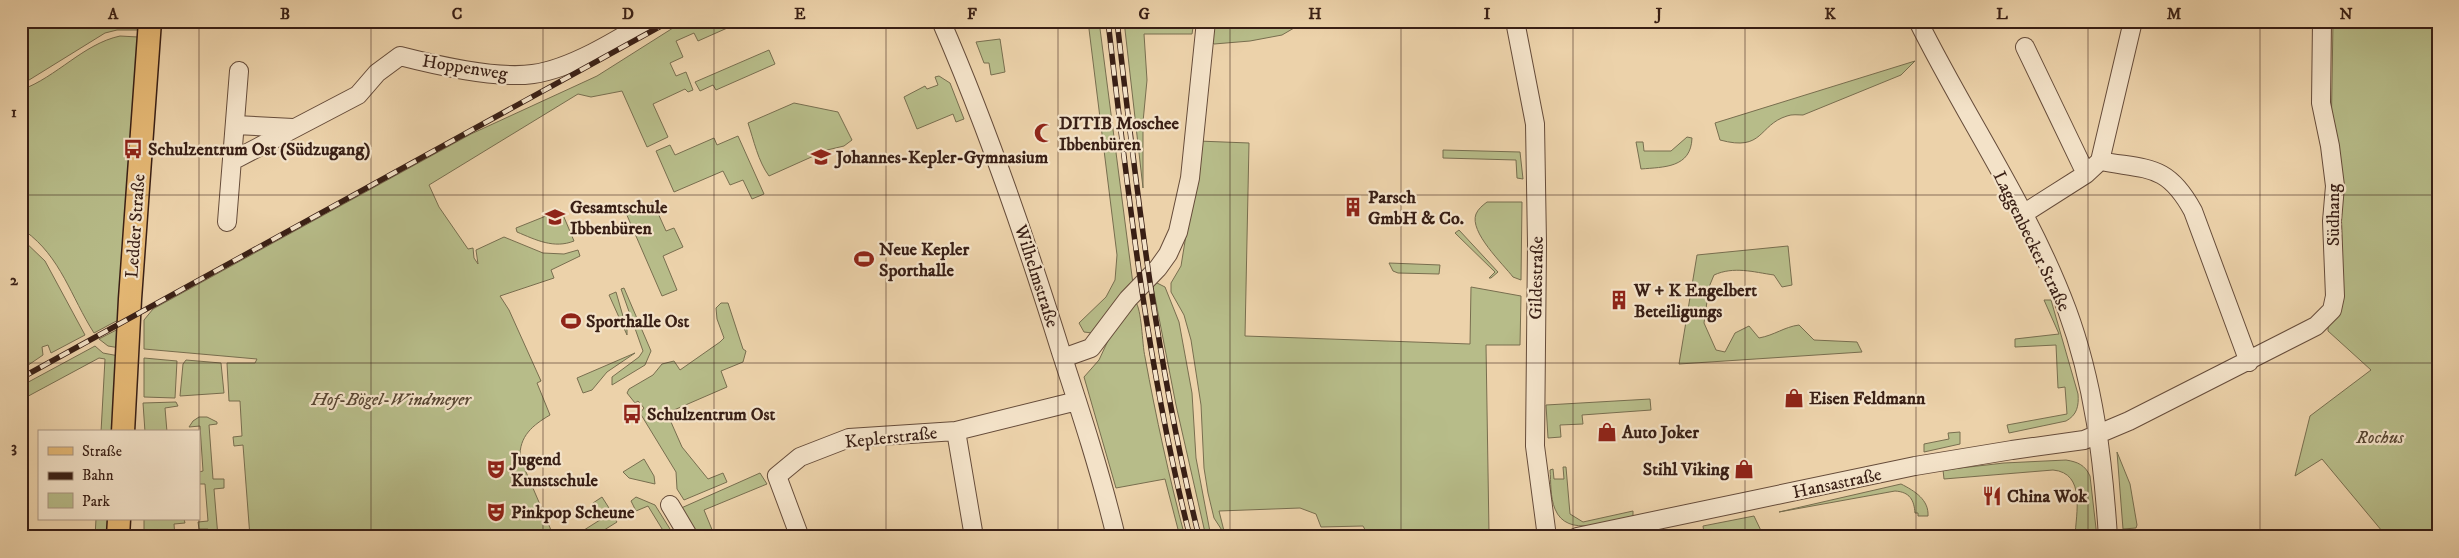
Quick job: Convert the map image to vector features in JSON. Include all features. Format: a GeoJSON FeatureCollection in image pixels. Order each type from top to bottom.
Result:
{"type":"FeatureCollection","features":[{"type":"Feature","properties":{"kind":"main road","name":"Ledder Straße"},"geometry":{"type":"LineString","coordinates":[[123,430],[130,290],[150,21]]}},
{"type":"Feature","properties":{"kind":"main road"},"geometry":{"type":"LineString","coordinates":[[118,537],[119,520]]}},
{"type":"Feature","properties":{"kind":"street","name":"Hoppenweg"},"geometry":{"type":"LineString","coordinates":[[232,161],[358,95],[377,73],[400,56],[509,76],[534,74],[556,69],[583,57],[648,21]]}},
{"type":"Feature","properties":{"kind":"street","name":"Wilhelmstraße"},"geometry":{"type":"LineString","coordinates":[[941,21],[979,111],[1020,223],[1064,358],[1116,537]]}},
{"type":"Feature","properties":{"kind":"street"},"geometry":{"type":"LineString","coordinates":[[1064,358],[1091,348],[1128,299],[1158,268],[1168,254],[1178,232],[1190,178],[1206,21]]}},
{"type":"Feature","properties":{"kind":"street","name":"Gildestraße"},"geometry":{"type":"LineString","coordinates":[[1515,21],[1535,124],[1537,244],[1535,446],[1547,537]]}},
{"type":"Feature","properties":{"kind":"street","name":"Laggenbecker Straße"},"geometry":{"type":"LineString","coordinates":[[1918,21],[2024,214],[2067,311],[2086,377],[2098,435],[2108,537]]}},
{"type":"Feature","properties":{"kind":"street"},"geometry":{"type":"LineString","coordinates":[[2024,214],[2086,174],[2100,161],[2133,21]]}},
{"type":"Feature","properties":{"kind":"street","name":"Südhang"},"geometry":{"type":"LineString","coordinates":[[2098,435],[2249,362],[2323,321],[2332,310],[2335,296],[2332,221],[2335,186],[2330,146],[2321,103],[2322,21]]}},
{"type":"Feature","properties":{"kind":"street"},"geometry":{"type":"LineString","coordinates":[[2025,47],[2086,174]]}},
{"type":"Feature","properties":{"kind":"street"},"geometry":{"type":"LineString","coordinates":[[227,222],[239,70]]}},
{"type":"Feature","properties":{"kind":"street"},"geometry":{"type":"LineString","coordinates":[[235,125],[294,128]]}},
{"type":"Feature","properties":{"kind":"street"},"geometry":{"type":"LineString","coordinates":[[2100,161],[2151,169],[2169,178],[2184,194],[2194,211],[2249,362]]}},
{"type":"Feature","properties":{"kind":"street","name":"Keplerstraße"},"geometry":{"type":"LineString","coordinates":[[799,535],[777,476],[800,457],[849,438],[956,431],[1077,401]]}},
{"type":"Feature","properties":{"kind":"street","name":"Keplerstraße"},"geometry":{"type":"LineString","coordinates":[[956,431],[974,537]]}},
{"type":"Feature","properties":{"kind":"street","name":"Hansastraße"},"geometry":{"type":"LineString","coordinates":[[1577,537],[1915,466],[2084,440],[2098,435]]}},
{"type":"Feature","properties":{"kind":"street"},"geometry":{"type":"LineString","coordinates":[[670,505],[689,537]]}},
{"type":"Feature","properties":{"kind":"green space"},"geometry":{"type":"Polygon","coordinates":[[[25,21],[138,21],[138,30],[117,30],[105,33],[21,85],[21,23],[25,21]]]}},
{"type":"Feature","properties":{"kind":"green space","name":"Hof-Bögel-Windmeyer"},"geometry":{"type":"Polygon","coordinates":[[[684,21],[743,21],[698,41],[694,33],[676,41],[683,57],[670,63],[676,76],[686,72],[693,90],[688,92],[685,89],[653,104],[668,137],[647,147],[622,91],[591,97],[578,94],[429,185],[439,207],[468,249],[473,248],[474,258],[478,264],[476,250],[504,237],[543,253],[564,254],[578,250],[580,256],[551,270],[554,278],[500,296],[509,310],[541,381],[537,383],[550,415],[528,432],[522,443],[520,458],[554,537],[250,537],[243,445],[234,446],[233,437],[242,436],[240,401],[229,401],[227,363],[255,363],[257,359],[144,349],[144,320],[153,309],[471,134],[597,76],[684,21]]]}},
{"type":"Feature","properties":{"kind":"green space"},"geometry":{"type":"Polygon","coordinates":[[[1088,21],[1099,21],[1133,284],[1092,333],[1084,332],[1079,323],[1106,297],[1115,280],[1117,255],[1088,21]]]}},
{"type":"Feature","properties":{"kind":"green space"},"geometry":{"type":"Polygon","coordinates":[[[1124,21],[1194,21],[1192,34],[1144,34],[1147,80],[1143,122],[1143,188],[1124,21]]]}},
{"type":"Feature","properties":{"kind":"green space"},"geometry":{"type":"Polygon","coordinates":[[[1211,21],[1306,21],[1282,35],[1250,41],[1214,44],[1208,38],[1211,21]]]}},
{"type":"Feature","properties":{"kind":"green space","name":"Rochus"},"geometry":{"type":"Polygon","coordinates":[[[2333,21],[2438,21],[2438,537],[2387,537],[2322,459],[2295,476],[2310,416],[2371,370],[2328,331],[2333,21]]]}},
{"type":"Feature","properties":{"kind":"green space"},"geometry":{"type":"Polygon","coordinates":[[[120,36],[138,37],[122,318],[94,333],[57,265],[37,241],[25,231],[27,227],[23,225],[21,228],[21,90],[46,77],[94,46],[120,36]]]}},
{"type":"Feature","properties":{"kind":"green space"},"geometry":{"type":"Polygon","coordinates":[[[1000,39],[1005,72],[991,75],[989,63],[984,63],[976,42],[1000,39]]]}},
{"type":"Feature","properties":{"kind":"green space"},"geometry":{"type":"Polygon","coordinates":[[[769,50],[775,64],[716,90],[713,85],[700,91],[695,82],[769,50]]]}},
{"type":"Feature","properties":{"kind":"green space"},"geometry":{"type":"Polygon","coordinates":[[[1915,61],[1901,75],[1803,115],[1789,115],[1778,120],[1753,140],[1745,143],[1734,143],[1720,140],[1715,123],[1915,61]]]}},
{"type":"Feature","properties":{"kind":"green space"},"geometry":{"type":"Polygon","coordinates":[[[939,76],[950,83],[964,119],[956,122],[953,114],[917,129],[904,97],[925,86],[927,89],[938,85],[935,77],[939,76]]]}},
{"type":"Feature","properties":{"kind":"green space"},"geometry":{"type":"Polygon","coordinates":[[[794,103],[838,112],[852,140],[844,146],[827,150],[769,176],[759,157],[748,123],[794,103]]]}},
{"type":"Feature","properties":{"kind":"green space"},"geometry":{"type":"Polygon","coordinates":[[[738,136],[764,194],[752,199],[743,180],[730,185],[723,171],[674,192],[656,151],[670,145],[675,155],[714,138],[717,145],[738,136]]]}},
{"type":"Feature","properties":{"kind":"green space"},"geometry":{"type":"Polygon","coordinates":[[[1687,137],[1692,138],[1690,148],[1687,155],[1681,160],[1675,164],[1659,168],[1641,169],[1636,142],[1643,142],[1644,151],[1671,151],[1687,137]]]}},
{"type":"Feature","properties":{"kind":"green space"},"geometry":{"type":"Polygon","coordinates":[[[1198,141],[1249,143],[1245,336],[1470,344],[1471,287],[1521,296],[1520,345],[1486,345],[1489,533],[1368,535],[1363,526],[1321,527],[1316,514],[1300,508],[1219,511],[1225,535],[1214,518],[1208,493],[1204,468],[1201,405],[1191,340],[1184,315],[1171,292],[1171,283],[1181,266],[1194,186],[1198,141]]]}},
{"type":"Feature","properties":{"kind":"green space"},"geometry":{"type":"Polygon","coordinates":[[[1443,150],[1520,152],[1523,179],[1517,178],[1516,160],[1443,158],[1443,150]]]}},
{"type":"Feature","properties":{"kind":"green space"},"geometry":{"type":"Polygon","coordinates":[[[653,202],[666,231],[674,228],[683,247],[663,256],[677,290],[662,296],[626,213],[653,202]]]}},
{"type":"Feature","properties":{"kind":"green space"},"geometry":{"type":"Polygon","coordinates":[[[1487,202],[1522,202],[1521,280],[1513,277],[1488,247],[1477,230],[1476,214],[1487,202]]]}},
{"type":"Feature","properties":{"kind":"green space"},"geometry":{"type":"Polygon","coordinates":[[[561,210],[574,241],[552,244],[517,232],[516,228],[561,210]]]}},
{"type":"Feature","properties":{"kind":"green space"},"geometry":{"type":"Polygon","coordinates":[[[1459,230],[1498,272],[1491,278],[1489,278],[1495,272],[1455,233],[1459,230]]]}},
{"type":"Feature","properties":{"kind":"green space"},"geometry":{"type":"Polygon","coordinates":[[[21,238],[45,261],[85,335],[51,353],[48,345],[42,347],[43,355],[21,370],[21,238]]]}},
{"type":"Feature","properties":{"kind":"green space"},"geometry":{"type":"Polygon","coordinates":[[[1788,246],[1792,285],[1782,287],[1774,275],[1751,271],[1736,270],[1714,275],[1709,287],[1704,323],[1716,350],[1725,352],[1735,333],[1749,326],[1759,338],[1799,325],[1814,340],[1857,342],[1862,352],[1679,364],[1697,255],[1788,246]]]}},
{"type":"Feature","properties":{"kind":"green space"},"geometry":{"type":"Polygon","coordinates":[[[1389,263],[1440,265],[1439,274],[1398,273],[1393,271],[1389,263]]]}},
{"type":"Feature","properties":{"kind":"green space"},"geometry":{"type":"Polygon","coordinates":[[[1157,283],[1165,287],[1179,322],[1192,393],[1196,458],[1211,537],[1206,537],[1176,405],[1153,287],[1157,283]]]}},
{"type":"Feature","properties":{"kind":"green space"},"geometry":{"type":"Polygon","coordinates":[[[624,288],[651,351],[645,365],[612,385],[612,377],[639,357],[643,351],[621,289],[624,288]]]}},
{"type":"Feature","properties":{"kind":"green space"},"geometry":{"type":"Polygon","coordinates":[[[616,292],[627,330],[627,335],[609,295],[616,292]]]}},
{"type":"Feature","properties":{"kind":"green space"},"geometry":{"type":"Polygon","coordinates":[[[2044,300],[2051,300],[2078,394],[2078,406],[2073,416],[2066,421],[2009,433],[2007,425],[2067,414],[2065,387],[2058,388],[2056,345],[2015,347],[2015,339],[2059,334],[2044,300]]]}},
{"type":"Feature","properties":{"kind":"green space"},"geometry":{"type":"Polygon","coordinates":[[[1135,301],[1142,327],[1144,351],[1158,424],[1185,537],[1180,537],[1165,479],[1116,488],[1084,377],[1099,360],[1112,332],[1135,301]]]}},
{"type":"Feature","properties":{"kind":"green space"},"geometry":{"type":"Polygon","coordinates":[[[721,303],[728,303],[743,349],[746,351],[743,362],[721,371],[727,387],[667,413],[682,447],[708,479],[723,473],[727,482],[684,500],[677,489],[676,472],[640,413],[644,408],[638,401],[635,403],[627,393],[629,389],[653,375],[662,364],[674,361],[680,370],[720,342],[724,338],[717,319],[716,308],[721,303]]]}},
{"type":"Feature","properties":{"kind":"green space"},"geometry":{"type":"Polygon","coordinates":[[[122,327],[120,348],[108,346],[99,339],[122,327]]]}},
{"type":"Feature","properties":{"kind":"green space"},"geometry":{"type":"Polygon","coordinates":[[[95,346],[103,353],[119,356],[113,430],[101,430],[105,359],[99,358],[21,400],[21,386],[95,346]]]}},
{"type":"Feature","properties":{"kind":"green space"},"geometry":{"type":"Polygon","coordinates":[[[635,353],[607,372],[592,390],[583,393],[577,378],[635,353]]]}},
{"type":"Feature","properties":{"kind":"green space"},"geometry":{"type":"Polygon","coordinates":[[[144,358],[177,361],[175,398],[144,397],[144,358]]]}},
{"type":"Feature","properties":{"kind":"green space"},"geometry":{"type":"Polygon","coordinates":[[[186,360],[221,363],[224,393],[180,396],[183,364],[186,360]]]}},
{"type":"Feature","properties":{"kind":"green space"},"geometry":{"type":"Polygon","coordinates":[[[1650,399],[1651,410],[1582,415],[1583,424],[1560,425],[1561,437],[1548,438],[1546,405],[1650,399]]]}},
{"type":"Feature","properties":{"kind":"green space"},"geometry":{"type":"Polygon","coordinates":[[[176,402],[178,406],[165,408],[167,430],[145,430],[143,403],[176,402]]]}},
{"type":"Feature","properties":{"kind":"green space"},"geometry":{"type":"Polygon","coordinates":[[[199,417],[207,417],[217,422],[217,424],[209,425],[213,479],[224,479],[224,488],[214,489],[218,537],[209,537],[208,529],[199,529],[198,522],[208,521],[205,484],[200,484],[200,472],[203,471],[200,426],[189,427],[199,417]]]}},
{"type":"Feature","properties":{"kind":"green space"},"geometry":{"type":"Polygon","coordinates":[[[1960,432],[1960,444],[1924,452],[1924,444],[1949,439],[1948,433],[1960,432]]]}},
{"type":"Feature","properties":{"kind":"green space"},"geometry":{"type":"Polygon","coordinates":[[[2117,452],[2130,484],[2136,528],[2123,529],[2117,452]]]}},
{"type":"Feature","properties":{"kind":"green space"},"geometry":{"type":"Polygon","coordinates":[[[644,459],[654,476],[655,484],[629,478],[623,472],[644,459]]]}},
{"type":"Feature","properties":{"kind":"green space"},"geometry":{"type":"Polygon","coordinates":[[[2066,460],[2081,465],[2090,476],[2097,537],[2075,537],[2077,496],[2075,486],[2070,478],[2063,473],[2053,470],[1944,479],[1943,470],[2004,463],[2066,460]]]}},
{"type":"Feature","properties":{"kind":"green space"},"geometry":{"type":"Polygon","coordinates":[[[1563,467],[1566,467],[1570,514],[1583,522],[1633,511],[1633,516],[1590,526],[1579,526],[1561,518],[1552,500],[1550,470],[1553,469],[1554,479],[1564,479],[1563,467]]]}},
{"type":"Feature","properties":{"kind":"green space"},"geometry":{"type":"Polygon","coordinates":[[[760,473],[767,484],[704,510],[715,537],[696,537],[679,509],[760,473]]]}},
{"type":"Feature","properties":{"kind":"green space"},"geometry":{"type":"Polygon","coordinates":[[[1901,484],[1916,493],[1924,501],[1928,510],[1928,516],[1918,516],[1918,513],[1915,513],[1914,504],[1908,495],[1895,491],[1779,512],[1901,484]]]}},
{"type":"Feature","properties":{"kind":"green space"},"geometry":{"type":"Polygon","coordinates":[[[602,497],[609,508],[598,515],[593,503],[602,497]]]}},
{"type":"Feature","properties":{"kind":"green space"},"geometry":{"type":"Polygon","coordinates":[[[636,497],[655,505],[675,537],[667,537],[648,506],[636,511],[631,501],[636,497]]]}},
{"type":"Feature","properties":{"kind":"green space"},"geometry":{"type":"Polygon","coordinates":[[[611,513],[617,522],[593,537],[573,537],[611,513]]]}},
{"type":"Feature","properties":{"kind":"green space"},"geometry":{"type":"Polygon","coordinates":[[[1754,516],[1764,537],[1742,537],[1733,531],[1725,530],[1704,533],[1703,526],[1754,516]]]}},
{"type":"Feature","properties":{"kind":"green space"},"geometry":{"type":"Polygon","coordinates":[[[96,520],[108,520],[108,537],[95,537],[96,520]]]}},
{"type":"Feature","properties":{"kind":"green space"},"geometry":{"type":"Polygon","coordinates":[[[144,520],[184,520],[185,523],[174,524],[175,537],[144,537],[144,520]]]}},
{"type":"Feature","properties":{"kind":"railway"},"geometry":{"type":"LineString","coordinates":[[21,378],[670,21]]}},
{"type":"Feature","properties":{"kind":"railway"},"geometry":{"type":"LineString","coordinates":[[1108,21],[1131,215],[1150,345],[1175,473],[1190,537]]}},
{"type":"Feature","properties":{"kind":"railway"},"geometry":{"type":"LineString","coordinates":[[1117,21],[1132,151],[1160,345],[1171,409],[1199,537]]}},
{"type":"Feature","properties":{"kind":"place","name":"DITIB Moschee Ibbenbüren"},"geometry":{"type":"Point","coordinates":[1044,133]}},
{"type":"Feature","properties":{"kind":"place","name":"Schulzentrum Ost (Südzugang)"},"geometry":{"type":"Point","coordinates":[133,149]}},
{"type":"Feature","properties":{"kind":"place","name":"Johannes-Kepler-Gymnasium"},"geometry":{"type":"Point","coordinates":[821,157]}},
{"type":"Feature","properties":{"kind":"place","name":"Parsch GmbH & Co."},"geometry":{"type":"Point","coordinates":[1353,207]}},
{"type":"Feature","properties":{"kind":"place","name":"Gesamtschule Ibbenbüren"},"geometry":{"type":"Point","coordinates":[555,217]}},
{"type":"Feature","properties":{"kind":"place","name":"Neue Kepler Sporthalle"},"geometry":{"type":"Point","coordinates":[864,259]}},
{"type":"Feature","properties":{"kind":"place","name":"W + K Engelbert Beteiligungs"},"geometry":{"type":"Point","coordinates":[1619,300]}},
{"type":"Feature","properties":{"kind":"place","name":"Sporthalle Ost"},"geometry":{"type":"Point","coordinates":[571,321]}},
{"type":"Feature","properties":{"kind":"place","name":"Eisen Feldmann"},"geometry":{"type":"Point","coordinates":[1794,398]}},
{"type":"Feature","properties":{"kind":"place","name":"Schulzentrum Ost"},"geometry":{"type":"Point","coordinates":[632,414]}},
{"type":"Feature","properties":{"kind":"place","name":"Auto Joker"},"geometry":{"type":"Point","coordinates":[1607,432]}},
{"type":"Feature","properties":{"kind":"place","name":"Jugend Kunstschule"},"geometry":{"type":"Point","coordinates":[496,469]}},
{"type":"Feature","properties":{"kind":"place","name":"Stihl Viking"},"geometry":{"type":"Point","coordinates":[1744,469]}},
{"type":"Feature","properties":{"kind":"place","name":"China Wok"},"geometry":{"type":"Point","coordinates":[1992,496]}},
{"type":"Feature","properties":{"kind":"place","name":"Pinkpop Scheune"},"geometry":{"type":"Point","coordinates":[496,512]}}]}
